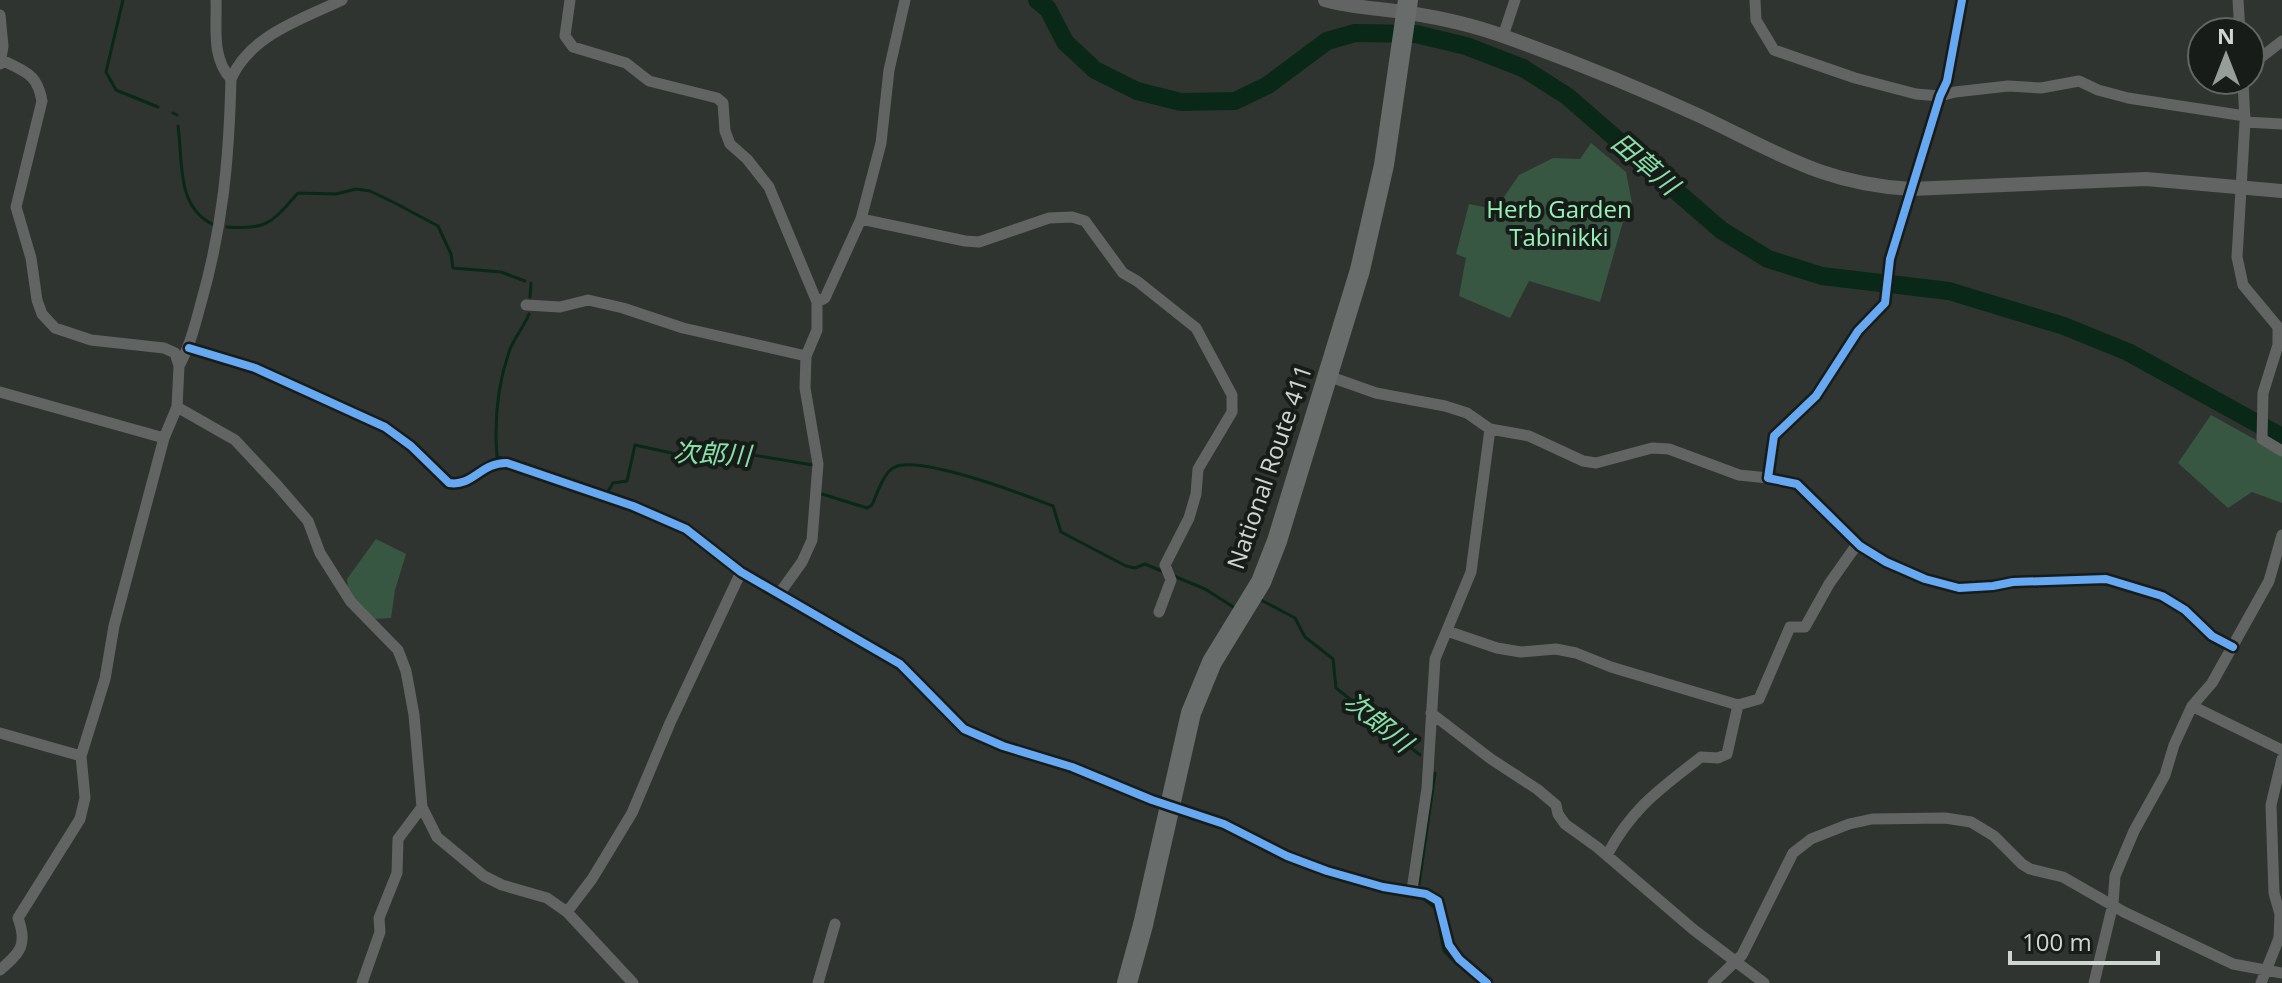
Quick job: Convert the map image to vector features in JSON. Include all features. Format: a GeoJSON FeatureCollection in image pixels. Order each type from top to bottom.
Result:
{"type":"FeatureCollection","features":[{"type":"Feature","properties":{"kind":"highway","name":"National Route 411"},"geometry":{"type":"LineString","coordinates":[[1127,983],[1197,697],[1212,662],[1267,567],[1364,255],[1384,165],[1406,13]]}},
{"type":"Feature","properties":{"kind":"street"},"geometry":{"type":"LineString","coordinates":[[216,0],[220,66],[231,79]]}},
{"type":"Feature","properties":{"kind":"street"},"geometry":{"type":"LineString","coordinates":[[179,366],[189,348],[224,205],[231,79],[244,56],[270,35],[342,0]]}},
{"type":"Feature","properties":{"kind":"street"},"geometry":{"type":"LineString","coordinates":[[570,0],[565,36],[573,47],[626,63],[649,81],[717,98],[723,103],[725,131],[730,144],[747,159],[769,187],[817,302],[817,330],[806,356],[805,388],[818,464],[812,540],[802,562],[779,594]]}},
{"type":"Feature","properties":{"kind":"street"},"geometry":{"type":"LineString","coordinates":[[817,302],[825,298],[861,219],[881,143],[889,70],[905,0]]}},
{"type":"Feature","properties":{"kind":"street"},"geometry":{"type":"LineString","coordinates":[[1325,0],[1350,7],[1406,13],[1467,25],[1503,36],[1701,117],[1790,162],[1841,180],[1911,189],[2107,179],[2172,179],[2282,191]]}},
{"type":"Feature","properties":{"kind":"street"},"geometry":{"type":"LineString","coordinates":[[1503,36],[1515,0]]}},
{"type":"Feature","properties":{"kind":"street"},"geometry":{"type":"LineString","coordinates":[[1755,0],[1756,20],[1774,50],[1855,78],[1916,94],[1940,96],[1987,88],[2041,88],[2079,81],[2128,98],[2282,124]]}},
{"type":"Feature","properties":{"kind":"street"},"geometry":{"type":"LineString","coordinates":[[1768,478],[1774,436],[1816,396],[1858,331],[1885,303],[1890,259],[1947,81],[1962,0]]}},
{"type":"Feature","properties":{"kind":"street"},"geometry":{"type":"LineString","coordinates":[[0,15],[1,62],[33,76],[40,87],[42,101],[16,207],[31,258],[42,314],[55,328],[91,340],[164,348],[175,353],[179,366],[177,407],[164,438],[114,626],[105,679],[81,756],[85,798],[80,819],[18,918],[24,934],[18,954],[0,970]]}},
{"type":"Feature","properties":{"kind":"street"},"geometry":{"type":"LineString","coordinates":[[2266,54],[2282,41]]}},
{"type":"Feature","properties":{"kind":"street"},"geometry":{"type":"LineString","coordinates":[[2244,96],[2239,268],[2243,285],[2278,327],[2278,345],[2263,393],[2262,439],[2282,451]]}},
{"type":"Feature","properties":{"kind":"street"},"geometry":{"type":"LineString","coordinates":[[861,219],[979,242],[1049,218],[1072,217],[1085,221],[1123,273],[1196,328],[1232,395],[1232,412],[1198,469],[1196,494],[1189,518],[1165,565],[1171,580],[1159,612]]}},
{"type":"Feature","properties":{"kind":"street"},"geometry":{"type":"LineString","coordinates":[[526,305],[560,307],[588,300],[683,328],[806,356]]}},
{"type":"Feature","properties":{"kind":"street"},"geometry":{"type":"LineString","coordinates":[[189,348],[255,368],[385,427],[411,446],[449,483],[467,482],[494,463],[507,463],[633,506],[686,529],[741,572],[900,664],[964,729],[1003,746],[1072,767],[1152,800],[1224,824],[1287,856],[1327,871],[1383,887],[1426,894],[1438,901],[1449,945],[1459,959],[1487,983]]}},
{"type":"Feature","properties":{"kind":"street"},"geometry":{"type":"LineString","coordinates":[[1328,376],[1376,393],[1467,413],[1490,429],[1529,436],[1583,461],[1596,463],[1652,448],[1669,449],[1739,475],[1797,484],[1858,543],[1886,562],[1925,579],[1959,588],[2013,582],[2106,579],[2162,596],[2185,610],[2212,636],[2233,647]]}},
{"type":"Feature","properties":{"kind":"street"},"geometry":{"type":"LineString","coordinates":[[0,392],[164,438]]}},
{"type":"Feature","properties":{"kind":"street"},"geometry":{"type":"LineString","coordinates":[[177,407],[235,440],[278,486],[308,521],[320,553],[351,602],[398,650],[406,671],[414,715],[422,807],[437,837],[484,876],[502,885],[547,898],[567,912],[633,983]]}},
{"type":"Feature","properties":{"kind":"street"},"geometry":{"type":"LineString","coordinates":[[1412,890],[1427,788],[1435,659],[1471,572],[1490,429]]}},
{"type":"Feature","properties":{"kind":"street"},"geometry":{"type":"LineString","coordinates":[[2094,983],[2113,904],[2115,876],[2134,831],[2165,775],[2174,745],[2192,706],[2212,683],[2269,581],[2282,535]]}},
{"type":"Feature","properties":{"kind":"street"},"geometry":{"type":"LineString","coordinates":[[1447,631],[1497,648],[1521,652],[1556,649],[1576,653],[1611,667],[1738,705],[1759,699],[1790,627],[1805,627],[1829,584],[1858,543]]}},
{"type":"Feature","properties":{"kind":"street"},"geometry":{"type":"LineString","coordinates":[[567,912],[592,879],[632,813],[670,723],[741,572]]}},
{"type":"Feature","properties":{"kind":"street"},"geometry":{"type":"LineString","coordinates":[[1607,855],[1618,833],[1645,800],[1701,757],[1718,758],[1727,754],[1738,705]]}},
{"type":"Feature","properties":{"kind":"street"},"geometry":{"type":"LineString","coordinates":[[2192,706],[2282,750]]}},
{"type":"Feature","properties":{"kind":"street"},"geometry":{"type":"LineString","coordinates":[[1431,713],[1491,759],[1537,789],[1556,805],[1565,824],[1764,983]]}},
{"type":"Feature","properties":{"kind":"street"},"geometry":{"type":"LineString","coordinates":[[0,733],[81,756]]}},
{"type":"Feature","properties":{"kind":"street"},"geometry":{"type":"LineString","coordinates":[[2261,983],[2279,938],[2280,914],[2274,893],[2271,805],[2282,759]]}},
{"type":"Feature","properties":{"kind":"street"},"geometry":{"type":"LineString","coordinates":[[362,983],[380,932],[379,918],[397,873],[398,839],[422,807]]}},
{"type":"Feature","properties":{"kind":"street"},"geometry":{"type":"LineString","coordinates":[[1713,983],[1742,955],[1793,853],[1800,846],[1849,824],[1872,819],[1945,818],[1971,822],[1994,836],[2022,864],[2063,877],[2233,964],[2282,973]]}},
{"type":"Feature","properties":{"kind":"street"},"geometry":{"type":"LineString","coordinates":[[818,983],[835,924]]}},
{"type":"Feature","properties":{"kind":"green space","name":"Herb Garden Tabinikki"},"geometry":{"type":"Polygon","coordinates":[[[1591,143],[1626,172],[1632,203],[1622,225],[1600,302],[1529,281],[1510,318],[1459,296],[1466,258],[1456,254],[1469,204],[1493,209],[1497,207],[1519,175],[1553,158],[1580,159],[1591,143]]]}},
{"type":"Feature","properties":{"kind":"green space"},"geometry":{"type":"Polygon","coordinates":[[[2211,415],[2282,451],[2282,503],[2252,492],[2228,508],[2178,463],[2211,415]]]}},
{"type":"Feature","properties":{"kind":"green space"},"geometry":{"type":"Polygon","coordinates":[[[376,539],[406,554],[395,590],[391,618],[373,619],[348,593],[347,579],[376,539]]]}},
{"type":"Feature","properties":{"kind":"waterway","name":"次郎川"},"geometry":{"type":"LineString","coordinates":[[123,0],[106,72],[116,90],[158,107]]}},
{"type":"Feature","properties":{"kind":"waterway","name":"田草川"},"geometry":{"type":"LineString","coordinates":[[1037,0],[1048,9],[1065,42],[1095,70],[1137,91],[1181,102],[1235,101],[1268,85],[1327,41],[1355,33],[1416,34],[1466,46],[1523,68],[1567,96],[1721,230],[1768,259],[1822,276],[1949,291],[2064,326],[2128,352],[2282,437]]}},
{"type":"Feature","properties":{"kind":"waterway","name":"次郎川"},"geometry":{"type":"LineString","coordinates":[[173,113],[177,115]]}},
{"type":"Feature","properties":{"kind":"waterway","name":"次郎川"},"geometry":{"type":"LineString","coordinates":[[178,126],[181,168],[187,194],[200,216],[212,224]]}},
{"type":"Feature","properties":{"kind":"waterway","name":"次郎川"},"geometry":{"type":"LineString","coordinates":[[227,227],[252,227],[268,222],[298,193],[370,191],[438,226],[451,254],[453,268],[501,272],[525,281]]}},
{"type":"Feature","properties":{"kind":"waterway","name":"次郎川"},"geometry":{"type":"LineString","coordinates":[[530,297],[531,283]]}},
{"type":"Feature","properties":{"kind":"waterway","name":"次郎川"},"geometry":{"type":"LineString","coordinates":[[505,459],[497,457],[499,391],[511,347],[529,314]]}},
{"type":"Feature","properties":{"kind":"waterway","name":"次郎川"},"geometry":{"type":"LineString","coordinates":[[607,493],[613,483],[627,481],[635,445],[685,456],[753,455],[813,465]]}},
{"type":"Feature","properties":{"kind":"waterway","name":"次郎川"},"geometry":{"type":"LineString","coordinates":[[822,494],[867,508],[872,505],[883,479],[893,468],[924,466],[946,471],[1053,506],[1061,532],[1126,566],[1135,568],[1145,564],[1164,572]]}},
{"type":"Feature","properties":{"kind":"waterway","name":"次郎川"},"geometry":{"type":"LineString","coordinates":[[1174,576],[1205,589],[1235,608]]}},
{"type":"Feature","properties":{"kind":"waterway","name":"次郎川"},"geometry":{"type":"LineString","coordinates":[[1261,600],[1295,618],[1305,637],[1333,659],[1336,688],[1420,755]]}},
{"type":"Feature","properties":{"kind":"waterway","name":"次郎川"},"geometry":{"type":"LineString","coordinates":[[1419,884],[1435,773]]}},
{"type":"Feature","properties":{"kind":"waterway","name":"次郎川"},"geometry":{"type":"LineString","coordinates":[[1424,899],[1435,908]]}},
{"type":"Feature","properties":{"kind":"waterway","name":"次郎川"},"geometry":{"type":"LineString","coordinates":[[1440,931],[1444,951],[1455,962]]}},
{"type":"Feature","properties":{"kind":"cycle path"},"geometry":{"type":"LineString","coordinates":[[1962,0],[1947,81],[1890,259],[1885,303],[1858,331],[1816,396],[1774,436],[1768,478],[1797,484],[1860,546],[1886,562],[1925,579],[1959,588],[2013,582],[2106,579],[2162,596],[2185,610],[2212,636],[2233,647]]}},
{"type":"Feature","properties":{"kind":"cycle path"},"geometry":{"type":"LineString","coordinates":[[189,348],[255,368],[385,427],[411,446],[449,483],[465,481],[490,466],[507,463],[633,506],[686,529],[741,572],[900,664],[964,729],[1003,746],[1072,767],[1152,800],[1224,824],[1287,856],[1327,871],[1383,887],[1426,894],[1438,901],[1449,945],[1459,959],[1487,983]]}}]}
